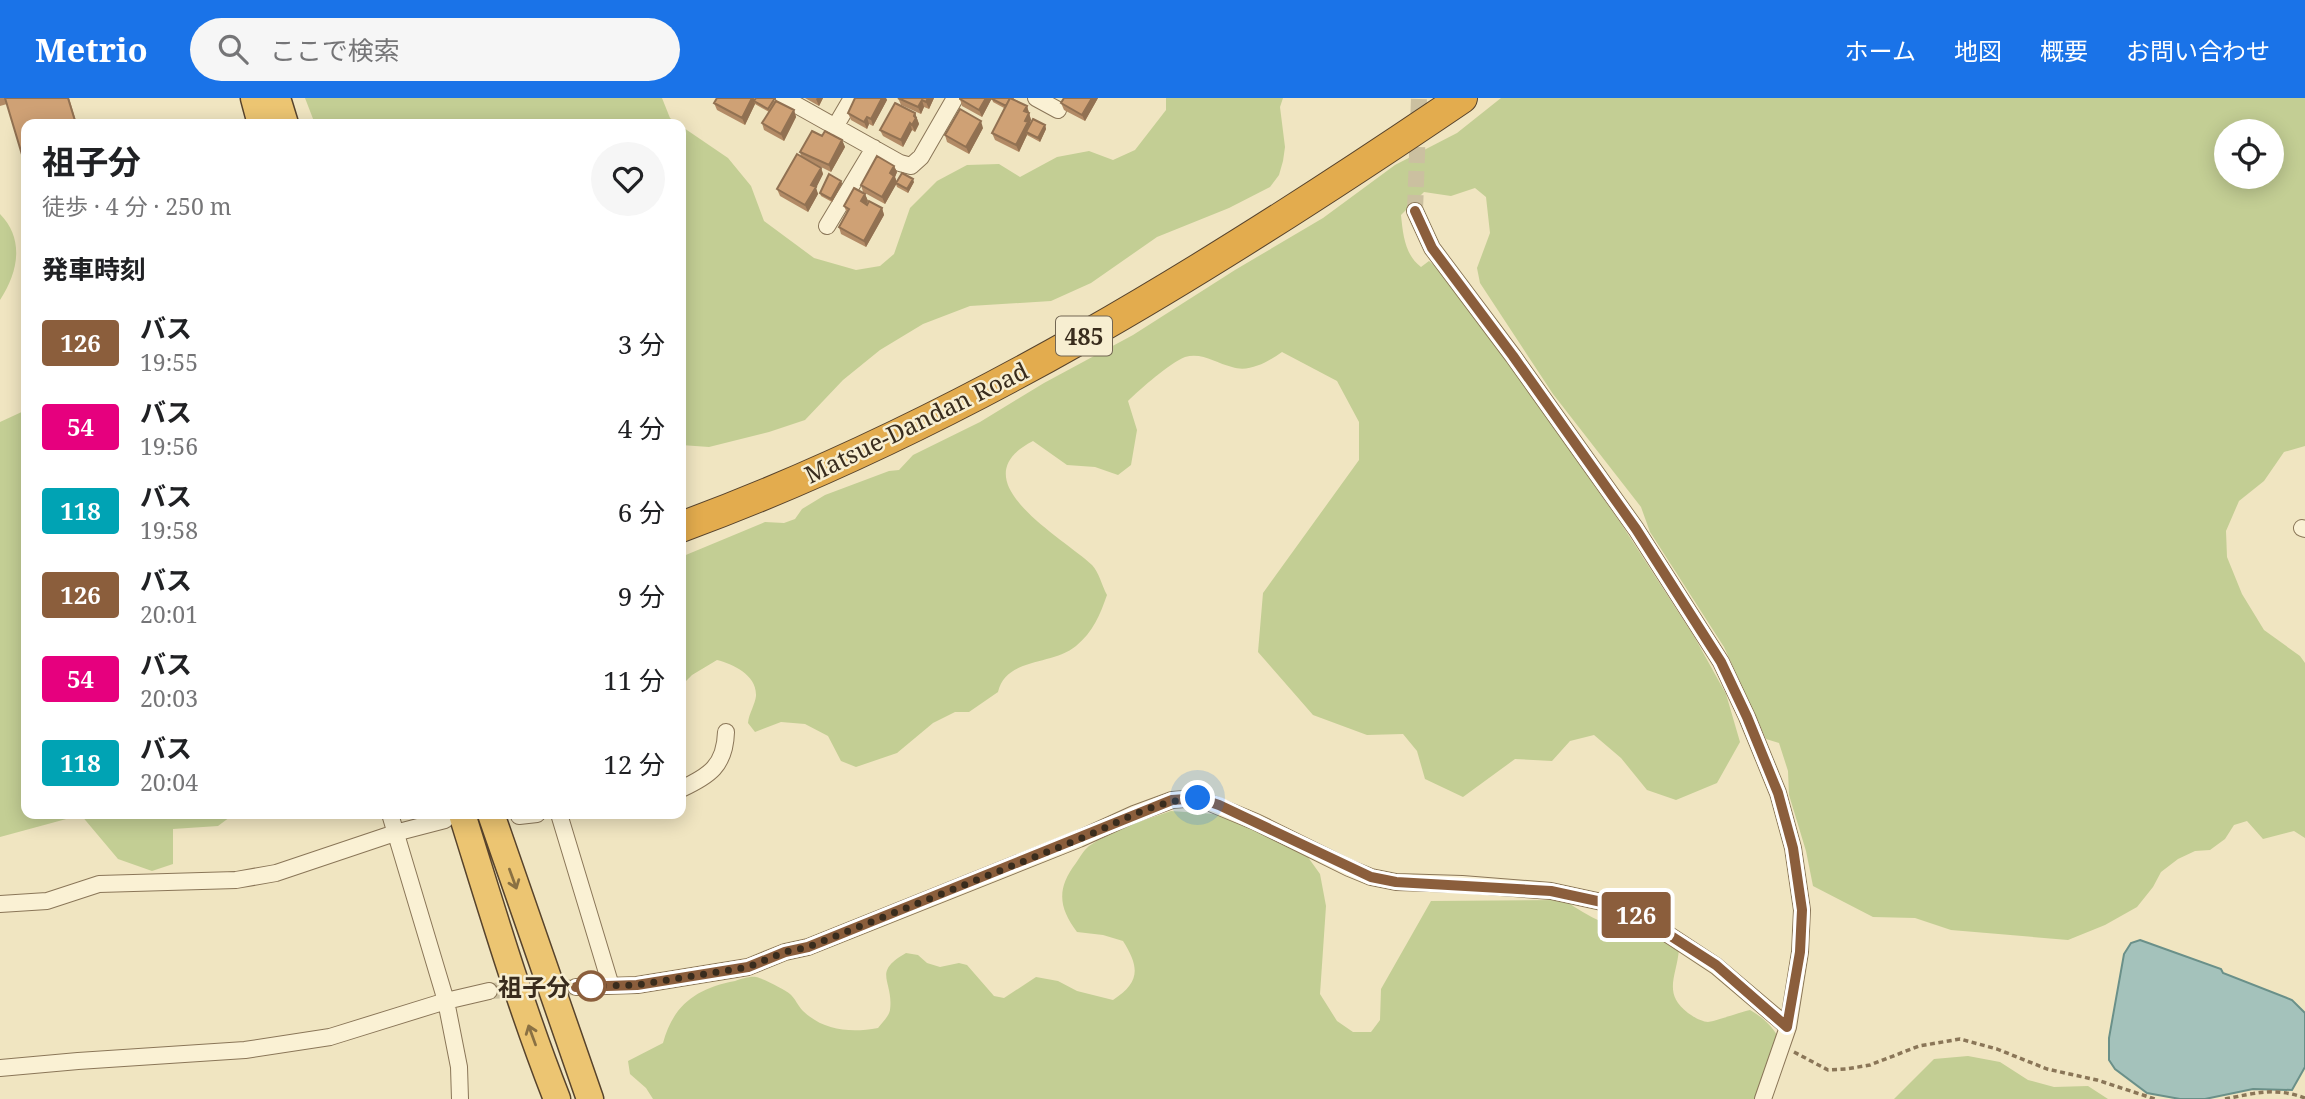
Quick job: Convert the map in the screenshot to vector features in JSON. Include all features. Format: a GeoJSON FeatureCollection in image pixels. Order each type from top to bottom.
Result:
{"type":"FeatureCollection","features":[{"type":"Feature","properties":{"kind":"highway"},"geometry":{"type":"LineString","coordinates":[[254,98],[260,119]]}},
{"type":"Feature","properties":{"kind":"highway"},"geometry":{"type":"LineString","coordinates":[[277,98],[283,119]]}},
{"type":"Feature","properties":{"kind":"highway","name":"Matsue-Dandan Road"},"geometry":{"type":"LineString","coordinates":[[686,525],[816,473],[914,428],[1045,358],[1177,282],[1326,189],[1461,98]]}},
{"type":"Feature","properties":{"kind":"highway"},"geometry":{"type":"LineString","coordinates":[[454,819],[557,1099]]}},
{"type":"Feature","properties":{"kind":"highway"},"geometry":{"type":"LineString","coordinates":[[493,819],[590,1099]]}},
{"type":"Feature","properties":{"kind":"street"},"geometry":{"type":"LineString","coordinates":[[784,98],[911,166],[916,163],[954,98]]}},
{"type":"Feature","properties":{"kind":"street"},"geometry":{"type":"LineString","coordinates":[[835,127],[852,98]]}},
{"type":"Feature","properties":{"kind":"street"},"geometry":{"type":"LineString","coordinates":[[1036,98],[1058,110]]}},
{"type":"Feature","properties":{"kind":"street"},"geometry":{"type":"LineString","coordinates":[[827,226],[874,148]]}},
{"type":"Feature","properties":{"kind":"street"},"geometry":{"type":"LineString","coordinates":[[1415,211],[1432,248],[1636,529],[1721,662],[1778,793],[1793,848],[1800,898],[1800,952],[1787,1027],[1763,1099]]}},
{"type":"Feature","properties":{"kind":"street"},"geometry":{"type":"LineString","coordinates":[[686,787],[699,781],[721,760],[726,749],[726,732]]}},
{"type":"Feature","properties":{"kind":"street"},"geometry":{"type":"LineString","coordinates":[[576,987],[637,985],[748,967],[785,952],[808,947],[1172,800],[1198,798],[1219,805],[1371,877],[1396,882],[1551,891],[1611,904],[1660,929],[1716,965],[1787,1027]]}},
{"type":"Feature","properties":{"kind":"street"},"geometry":{"type":"LineString","coordinates":[[391,819],[446,1001],[459,1067],[460,1099]]}},
{"type":"Feature","properties":{"kind":"street"},"geometry":{"type":"LineString","coordinates":[[0,904],[47,901],[99,884],[236,880],[276,873],[446,819]]}},
{"type":"Feature","properties":{"kind":"street"},"geometry":{"type":"LineString","coordinates":[[561,819],[611,986]]}},
{"type":"Feature","properties":{"kind":"street"},"geometry":{"type":"LineString","coordinates":[[0,1068],[245,1051],[330,1037],[446,1001],[489,991]]}},
{"type":"Feature","properties":{"kind":"path"},"geometry":{"type":"LineString","coordinates":[[1787,1027],[1796,1055],[1828,1070],[1870,1065],[1919,1046],[1960,1039],[1997,1049],[2047,1069],[2096,1080],[2155,1099]]}},
{"type":"Feature","properties":{"kind":"path"},"geometry":{"type":"LineString","coordinates":[[2225,1099],[2259,1091],[2288,1092],[2305,1098]]}},
{"type":"Feature","properties":{"kind":"green space"},"geometry":{"type":"Polygon","coordinates":[[[305,98],[662,98],[672,119],[313,119],[305,98]]]}},
{"type":"Feature","properties":{"kind":"green space"},"geometry":{"type":"Polygon","coordinates":[[[1166,98],[1283,98],[1280,107],[1285,147],[1279,175],[1270,187],[1229,208],[1157,237],[1091,283],[1051,301],[970,306],[923,324],[880,350],[843,380],[805,420],[709,447],[686,445],[686,129],[728,158],[751,186],[764,221],[814,258],[856,270],[880,266],[894,254],[910,208],[937,181],[967,165],[999,164],[1020,177],[1057,157],[1089,151],[1113,160],[1135,150],[1166,110],[1166,98]]]}},
{"type":"Feature","properties":{"kind":"green space"},"geometry":{"type":"Polygon","coordinates":[[[1501,98],[2305,98],[2305,446],[2284,452],[2264,481],[2239,501],[2226,531],[2227,557],[2242,594],[2264,630],[2300,656],[2305,663],[2305,838],[2294,831],[2263,839],[2247,821],[2234,825],[2225,839],[2210,850],[2195,851],[2178,859],[2161,872],[2137,907],[2105,925],[2068,940],[1951,930],[1915,918],[1873,917],[1813,886],[1806,851],[1789,795],[1788,771],[1779,743],[1766,739],[1724,647],[1650,532],[1641,507],[1553,394],[1480,283],[1477,268],[1490,233],[1486,197],[1475,188],[1451,196],[1424,192],[1401,215],[1408,251],[1421,267],[1429,261],[1448,277],[1622,525],[1695,638],[1726,694],[1740,742],[1717,783],[1676,800],[1647,790],[1621,758],[1594,735],[1570,741],[1552,761],[1515,759],[1463,797],[1425,779],[1417,751],[1403,734],[1367,735],[1313,715],[1258,652],[1263,593],[1359,460],[1359,422],[1337,381],[1282,352],[1252,368],[1232,367],[1203,357],[1191,356],[1164,370],[1128,401],[1137,430],[1131,465],[1118,475],[1095,467],[1067,465],[1033,441],[1012,456],[1006,473],[1010,490],[1022,507],[1092,565],[1099,575],[1107,595],[1099,616],[1076,646],[1055,657],[1020,667],[1010,673],[998,692],[969,712],[955,712],[933,723],[897,753],[856,767],[841,761],[828,736],[805,724],[781,722],[755,732],[748,723],[756,696],[753,682],[737,668],[723,662],[717,660],[686,681],[686,555],[765,522],[784,523],[795,519],[802,509],[825,495],[889,471],[899,470],[913,455],[980,422],[1044,383],[1133,335],[1323,218],[1395,165],[1457,133],[1501,98]]]}},
{"type":"Feature","properties":{"kind":"green space"},"geometry":{"type":"Polygon","coordinates":[[[0,214],[13,234],[16,256],[11,279],[0,300],[0,214]]]}},
{"type":"Feature","properties":{"kind":"green space"},"geometry":{"type":"Polygon","coordinates":[[[21,412],[21,819],[66,819],[0,837],[0,422],[21,412]]]}},
{"type":"Feature","properties":{"kind":"green space"},"geometry":{"type":"Polygon","coordinates":[[[1171,811],[1214,814],[1247,822],[1305,853],[1320,874],[1326,906],[1320,994],[1337,1021],[1353,1032],[1371,1032],[1380,1020],[1381,989],[1431,901],[1565,900],[1602,922],[1679,949],[1673,991],[1680,1006],[1692,1016],[1708,1022],[1750,1010],[1767,1022],[1785,1050],[1768,1099],[653,1099],[646,1088],[630,1074],[628,1061],[663,1043],[673,1018],[688,1000],[709,988],[748,977],[759,978],[787,992],[803,1011],[820,1023],[848,1030],[878,1028],[887,1017],[890,1000],[887,972],[895,960],[906,953],[918,955],[927,963],[940,967],[959,963],[967,965],[994,996],[1004,998],[1036,977],[1058,981],[1077,991],[1113,1000],[1133,981],[1132,959],[1123,941],[1077,932],[1066,915],[1062,898],[1065,881],[1089,846],[1098,840],[1171,811]]]}},
{"type":"Feature","properties":{"kind":"green space"},"geometry":{"type":"Polygon","coordinates":[[[84,819],[227,819],[218,826],[173,829],[173,864],[152,871],[118,859],[84,819]]]}},
{"type":"Feature","properties":{"kind":"green space"},"geometry":{"type":"Polygon","coordinates":[[[1968,1056],[2000,1062],[2028,1080],[2054,1087],[2088,1086],[2108,1099],[1894,1099],[1934,1059],[1968,1056]]]}},
{"type":"Feature","properties":{"kind":"water"},"geometry":{"type":"Polygon","coordinates":[[[2140,940],[2221,969],[2223,973],[2292,1000],[2305,1013],[2305,1067],[2292,1090],[2253,1089],[2205,1099],[2180,1099],[2147,1093],[2115,1069],[2109,1060],[2109,1038],[2124,954],[2131,943],[2140,940]]]}},
{"type":"Feature","properties":{"kind":"building"},"geometry":{"type":"Polygon","coordinates":[[[5,98],[68,98],[74,119],[21,119],[21,151],[5,98]]]}},
{"type":"Feature","properties":{"kind":"building"},"geometry":{"type":"Polygon","coordinates":[[[717,98],[752,98],[742,118],[714,103],[717,98]]]}},
{"type":"Feature","properties":{"kind":"building"},"geometry":{"type":"Polygon","coordinates":[[[756,98],[775,98],[768,109],[754,101],[756,98]]]}},
{"type":"Feature","properties":{"kind":"building"},"geometry":{"type":"Polygon","coordinates":[[[855,98],[882,98],[871,119],[867,117],[864,122],[848,113],[855,98]]]}},
{"type":"Feature","properties":{"kind":"building"},"geometry":{"type":"Polygon","coordinates":[[[898,98],[928,98],[926,102],[922,100],[918,107],[898,98]]]}},
{"type":"Feature","properties":{"kind":"building"},"geometry":{"type":"Polygon","coordinates":[[[960,98],[986,98],[979,110],[960,98]]]}},
{"type":"Feature","properties":{"kind":"building"},"geometry":{"type":"Polygon","coordinates":[[[992,98],[1010,98],[1006,106],[992,98]]]}},
{"type":"Feature","properties":{"kind":"building"},"geometry":{"type":"Polygon","coordinates":[[[1010,98],[1027,106],[1024,111],[1029,113],[1025,121],[1028,122],[1016,145],[992,133],[1010,98]]]}},
{"type":"Feature","properties":{"kind":"building"},"geometry":{"type":"Polygon","coordinates":[[[1064,98],[1092,98],[1082,115],[1061,103],[1064,98]]]}},
{"type":"Feature","properties":{"kind":"building"},"geometry":{"type":"Polygon","coordinates":[[[776,101],[794,110],[781,134],[762,123],[776,101]]]}},
{"type":"Feature","properties":{"kind":"building"},"geometry":{"type":"Polygon","coordinates":[[[895,103],[915,113],[916,118],[912,125],[910,123],[901,140],[880,130],[895,103]]]}},
{"type":"Feature","properties":{"kind":"building"},"geometry":{"type":"Polygon","coordinates":[[[960,109],[981,121],[966,147],[945,135],[960,109]]]}},
{"type":"Feature","properties":{"kind":"building"},"geometry":{"type":"Polygon","coordinates":[[[1033,119],[1045,125],[1038,138],[1026,132],[1033,119]]]}},
{"type":"Feature","properties":{"kind":"building"},"geometry":{"type":"Polygon","coordinates":[[[812,131],[822,136],[825,131],[842,140],[829,165],[800,152],[812,131]]]}},
{"type":"Feature","properties":{"kind":"building"},"geometry":{"type":"Polygon","coordinates":[[[797,154],[821,168],[811,185],[816,187],[805,205],[777,189],[797,154]]]}},
{"type":"Feature","properties":{"kind":"building"},"geometry":{"type":"Polygon","coordinates":[[[877,156],[894,166],[890,173],[894,176],[882,197],[861,185],[877,156]]]}},
{"type":"Feature","properties":{"kind":"building"},"geometry":{"type":"Polygon","coordinates":[[[902,173],[913,179],[907,189],[896,183],[902,173]]]}},
{"type":"Feature","properties":{"kind":"building"},"geometry":{"type":"Polygon","coordinates":[[[829,174],[841,181],[831,199],[820,193],[829,174]]]}},
{"type":"Feature","properties":{"kind":"building"},"geometry":{"type":"Polygon","coordinates":[[[854,188],[865,194],[861,201],[867,205],[869,201],[882,208],[864,241],[839,227],[849,209],[844,206],[854,188]]]}},
{"type":"Feature","properties":{"kind":"tunnel"},"geometry":{"type":"LineString","coordinates":[[1415,211],[1419,98]]}},
{"type":"Feature","properties":{"kind":"tunnel"},"geometry":{"type":"LineString","coordinates":[[489,991],[576,987]]}},
{"type":"Feature","properties":{"kind":"bus line","name":"126"},"geometry":{"type":"LineString","coordinates":[[576,987],[637,985],[748,967],[785,952],[808,947],[1079,839],[1134,814],[1172,800],[1198,798],[1219,805],[1371,877],[1396,882],[1551,891],[1611,904],[1636,915],[1716,965],[1787,1027],[1800,952],[1802,910],[1793,848],[1778,793],[1747,717],[1721,662],[1636,529],[1432,248],[1415,211]]}},
{"type":"Feature","properties":{"kind":"place","name":"祖子分"},"geometry":{"type":"Point","coordinates":[591,986]}},
{"type":"Feature","properties":{"kind":"route"},"geometry":{"type":"LineString","coordinates":[[591,986],[637,985],[748,967],[785,952],[808,947],[1079,839],[1134,814],[1172,800],[1198,798]]}}]}
